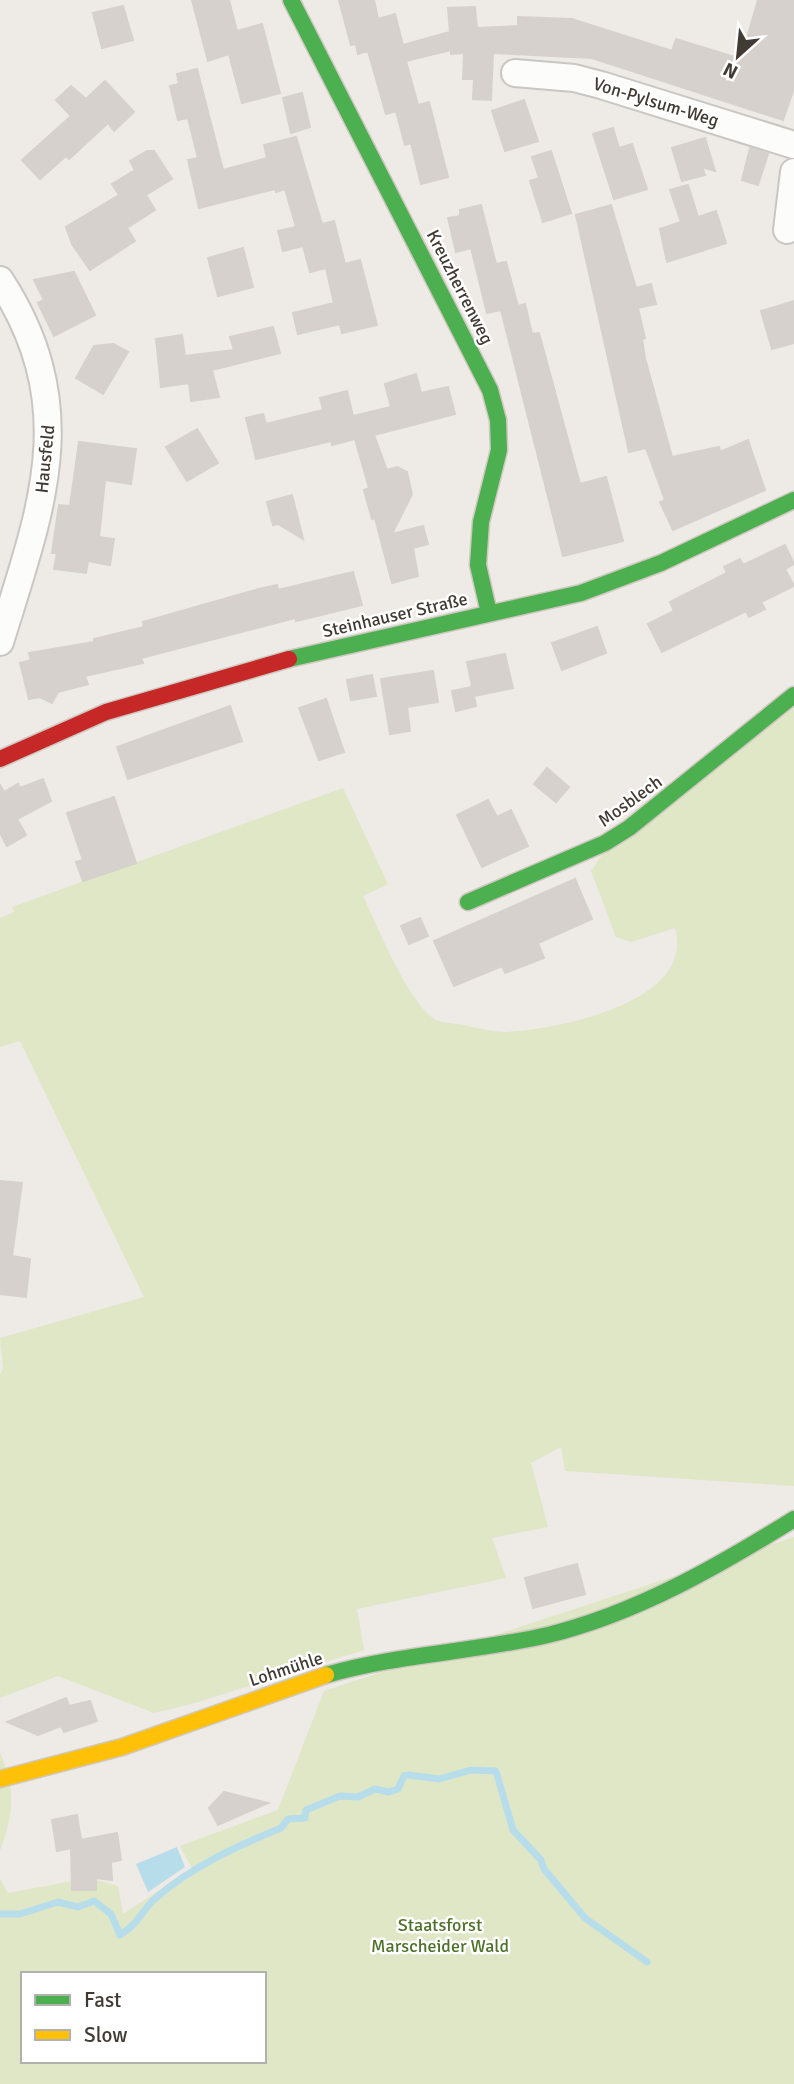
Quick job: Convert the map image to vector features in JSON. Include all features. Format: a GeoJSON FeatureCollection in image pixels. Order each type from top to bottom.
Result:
{"type":"FeatureCollection","features":[{"type":"Feature","properties":{"kind":"street","name":"Kreuzherrenweg"},"geometry":{"type":"LineString","coordinates":[[291,0],[490,390],[498,420],[499,450],[481,522],[478,565],[489,612]]}},
{"type":"Feature","properties":{"kind":"street","name":"Von-Pylsum-Weg"},"geometry":{"type":"LineString","coordinates":[[515,73],[574,78],[794,145]]}},
{"type":"Feature","properties":{"kind":"street"},"geometry":{"type":"LineString","coordinates":[[787,230],[794,172]]}},
{"type":"Feature","properties":{"kind":"street","name":"Hausfeld"},"geometry":{"type":"LineString","coordinates":[[0,280],[24,321],[44,374],[49,451],[34,531],[0,642]]}},
{"type":"Feature","properties":{"kind":"street","name":"Steinhauser Straße"},"geometry":{"type":"LineString","coordinates":[[0,759],[106,712],[301,656],[489,612],[542,603],[622,578],[714,539],[794,500]]}},
{"type":"Feature","properties":{"kind":"street","name":"Mosblech"},"geometry":{"type":"LineString","coordinates":[[468,902],[605,843],[629,828],[794,695]]}},
{"type":"Feature","properties":{"kind":"street","name":"Lohmühle"},"geometry":{"type":"LineString","coordinates":[[0,1779],[37,1773],[109,1751],[324,1675],[389,1660],[545,1635],[592,1622],[733,1558],[794,1519]]}},
{"type":"Feature","properties":{"kind":"green space"},"geometry":{"type":"Polygon","coordinates":[[[794,708],[794,1486],[565,1471],[561,1447],[531,1463],[548,1527],[492,1538],[506,1578],[357,1609],[364,1650],[195,1703],[154,1713],[58,1676],[0,1698],[0,1375],[3,1368],[0,1338],[144,1297],[20,1041],[0,1047],[0,918],[14,912],[12,907],[343,788],[388,884],[363,896],[405,982],[426,1012],[441,1022],[505,1032],[587,1018],[618,1007],[645,993],[665,975],[676,954],[675,928],[631,942],[616,937],[591,871],[604,852],[794,708]]]}},
{"type":"Feature","properties":{"kind":"green space","name":"Staatsforst Marscheider Wald"},"geometry":{"type":"Polygon","coordinates":[[[794,1537],[794,2084],[0,2084],[0,1879],[8,1893],[89,1878],[118,1886],[123,1914],[192,1869],[180,1846],[278,1810],[324,1691],[794,1537]]]}},
{"type":"Feature","properties":{"kind":"green space"},"geometry":{"type":"Polygon","coordinates":[[[0,1752],[9,1779],[11,1801],[0,1851],[0,1752]]]}},
{"type":"Feature","properties":{"kind":"water"},"geometry":{"type":"Polygon","coordinates":[[[177,1847],[185,1867],[148,1892],[136,1864],[177,1847]]]}},
{"type":"Feature","properties":{"kind":"building"},"geometry":{"type":"Polygon","coordinates":[[[192,0],[229,0],[237,31],[262,24],[280,93],[242,103],[229,54],[208,61],[192,0]]]}},
{"type":"Feature","properties":{"kind":"building"},"geometry":{"type":"Polygon","coordinates":[[[339,0],[374,0],[378,19],[395,14],[403,45],[450,32],[448,8],[475,7],[477,28],[518,26],[518,17],[572,19],[672,51],[676,39],[741,59],[758,0],[794,0],[794,88],[783,120],[592,58],[493,53],[491,100],[473,99],[474,79],[463,79],[464,53],[451,54],[451,50],[406,61],[418,105],[429,102],[448,177],[421,184],[411,143],[405,145],[396,111],[386,114],[368,51],[358,54],[356,44],[351,45],[339,0]]]}},
{"type":"Feature","properties":{"kind":"building"},"geometry":{"type":"Polygon","coordinates":[[[123,6],[133,40],[102,48],[93,13],[123,6]]]}},
{"type":"Feature","properties":{"kind":"building"},"geometry":{"type":"Polygon","coordinates":[[[197,69],[223,170],[267,158],[264,145],[296,137],[322,224],[334,221],[345,264],[360,260],[377,325],[342,333],[340,324],[298,334],[293,313],[334,303],[326,268],[310,272],[303,246],[283,251],[278,231],[296,227],[285,189],[276,192],[275,189],[199,208],[188,160],[198,158],[188,118],[178,120],[170,86],[179,84],[177,74],[197,69]]]}},
{"type":"Feature","properties":{"kind":"building"},"geometry":{"type":"Polygon","coordinates":[[[105,81],[134,112],[114,131],[108,123],[69,159],[66,156],[40,179],[22,160],[71,116],[56,100],[71,86],[86,99],[105,81]]]}},
{"type":"Feature","properties":{"kind":"building"},"geometry":{"type":"Polygon","coordinates":[[[302,93],[310,127],[291,133],[283,98],[302,93]]]}},
{"type":"Feature","properties":{"kind":"building"},"geometry":{"type":"Polygon","coordinates":[[[524,100],[538,141],[505,151],[492,111],[524,100]]]}},
{"type":"Feature","properties":{"kind":"building"},"geometry":{"type":"Polygon","coordinates":[[[613,128],[619,148],[632,144],[647,189],[614,199],[593,134],[613,128]]]}},
{"type":"Feature","properties":{"kind":"building"},"geometry":{"type":"Polygon","coordinates":[[[705,138],[715,171],[702,167],[705,175],[682,181],[672,148],[705,138]]]}},
{"type":"Feature","properties":{"kind":"building"},"geometry":{"type":"Polygon","coordinates":[[[750,148],[768,154],[758,185],[742,180],[750,148]]]}},
{"type":"Feature","properties":{"kind":"building"},"geometry":{"type":"Polygon","coordinates":[[[147,151],[154,151],[172,179],[146,195],[155,210],[127,228],[135,241],[90,270],[72,244],[66,227],[119,195],[112,184],[135,170],[130,161],[147,151]]]}},
{"type":"Feature","properties":{"kind":"building"},"geometry":{"type":"Polygon","coordinates":[[[551,151],[571,213],[543,222],[530,181],[539,178],[532,157],[551,151]]]}},
{"type":"Feature","properties":{"kind":"building"},"geometry":{"type":"Polygon","coordinates":[[[688,185],[698,217],[716,211],[726,243],[667,262],[660,229],[681,222],[670,190],[688,185]]]}},
{"type":"Feature","properties":{"kind":"building"},"geometry":{"type":"Polygon","coordinates":[[[481,205],[496,264],[506,262],[518,306],[525,304],[532,334],[539,333],[580,484],[606,477],[623,541],[563,556],[501,310],[487,313],[471,248],[456,252],[448,218],[460,216],[460,210],[481,205]]]}},
{"type":"Feature","properties":{"kind":"building"},"geometry":{"type":"Polygon","coordinates":[[[611,205],[636,288],[651,284],[656,304],[638,308],[645,338],[642,339],[645,358],[672,457],[719,447],[720,452],[748,440],[765,490],[673,530],[660,502],[665,500],[646,448],[629,452],[576,215],[611,205]]]}},
{"type":"Feature","properties":{"kind":"building"},"geometry":{"type":"Polygon","coordinates":[[[243,248],[253,287],[218,296],[208,258],[243,248]]]}},
{"type":"Feature","properties":{"kind":"building"},"geometry":{"type":"Polygon","coordinates":[[[74,272],[95,315],[54,336],[38,303],[44,300],[34,280],[74,272]]]}},
{"type":"Feature","properties":{"kind":"building"},"geometry":{"type":"Polygon","coordinates":[[[794,301],[794,343],[772,349],[761,311],[794,301]]]}},
{"type":"Feature","properties":{"kind":"building"},"geometry":{"type":"Polygon","coordinates":[[[273,327],[280,353],[212,370],[219,397],[191,401],[189,383],[161,387],[156,339],[182,335],[185,356],[234,350],[230,337],[273,327]]]}},
{"type":"Feature","properties":{"kind":"building"},"geometry":{"type":"Polygon","coordinates":[[[113,344],[128,352],[103,394],[76,378],[94,346],[113,344]]]}},
{"type":"Feature","properties":{"kind":"building"},"geometry":{"type":"Polygon","coordinates":[[[416,374],[421,393],[448,387],[455,414],[374,435],[387,470],[397,467],[407,472],[412,494],[392,534],[423,526],[428,544],[413,548],[418,576],[392,583],[375,518],[372,519],[364,490],[369,488],[355,439],[332,445],[331,441],[256,459],[246,418],[263,414],[266,424],[323,410],[320,398],[347,391],[353,416],[391,407],[385,384],[416,374]]]}},
{"type":"Feature","properties":{"kind":"building"},"geometry":{"type":"Polygon","coordinates":[[[197,429],[218,463],[187,481],[166,447],[197,429]]]}},
{"type":"Feature","properties":{"kind":"building"},"geometry":{"type":"Polygon","coordinates":[[[79,442],[136,449],[131,484],[105,480],[99,537],[114,539],[110,565],[88,561],[86,573],[54,569],[57,553],[52,553],[59,505],[70,506],[79,442]]]}},
{"type":"Feature","properties":{"kind":"building"},"geometry":{"type":"Polygon","coordinates":[[[292,495],[303,539],[278,524],[273,525],[267,502],[292,495]]]}},
{"type":"Feature","properties":{"kind":"building"},"geometry":{"type":"Polygon","coordinates":[[[785,545],[794,564],[785,569],[794,586],[761,602],[765,609],[749,617],[746,611],[662,652],[648,624],[674,611],[670,602],[727,573],[724,567],[740,559],[743,565],[785,545]]]}},
{"type":"Feature","properties":{"kind":"building"},"geometry":{"type":"Polygon","coordinates":[[[353,572],[362,605],[296,621],[295,618],[141,658],[143,663],[85,676],[88,684],[58,692],[52,703],[40,697],[29,699],[20,663],[31,660],[29,653],[94,642],[94,639],[144,627],[143,622],[259,589],[277,585],[278,590],[353,572]]]}},
{"type":"Feature","properties":{"kind":"building"},"geometry":{"type":"Polygon","coordinates":[[[597,627],[606,653],[562,670],[552,643],[597,627]]]}},
{"type":"Feature","properties":{"kind":"building"},"geometry":{"type":"Polygon","coordinates":[[[505,654],[513,688],[474,696],[467,662],[505,654]]]}},
{"type":"Feature","properties":{"kind":"building"},"geometry":{"type":"Polygon","coordinates":[[[433,671],[438,702],[407,707],[410,731],[390,734],[381,679],[433,671]]]}},
{"type":"Feature","properties":{"kind":"building"},"geometry":{"type":"Polygon","coordinates":[[[372,675],[376,696],[351,700],[347,680],[372,675]]]}},
{"type":"Feature","properties":{"kind":"building"},"geometry":{"type":"Polygon","coordinates":[[[472,687],[476,706],[456,711],[452,691],[472,687]]]}},
{"type":"Feature","properties":{"kind":"building"},"geometry":{"type":"Polygon","coordinates":[[[326,699],[344,752],[319,760],[299,708],[326,699]]]}},
{"type":"Feature","properties":{"kind":"building"},"geometry":{"type":"Polygon","coordinates":[[[230,706],[242,741],[128,779],[117,747],[230,706]]]}},
{"type":"Feature","properties":{"kind":"building"},"geometry":{"type":"Polygon","coordinates":[[[547,768],[569,787],[556,802],[534,784],[547,768]]]}},
{"type":"Feature","properties":{"kind":"building"},"geometry":{"type":"Polygon","coordinates":[[[43,779],[51,801],[17,819],[26,835],[7,846],[0,833],[0,785],[4,792],[18,784],[20,788],[43,779]]]}},
{"type":"Feature","properties":{"kind":"building"},"geometry":{"type":"Polygon","coordinates":[[[114,797],[136,863],[83,881],[76,862],[83,860],[67,813],[114,797]]]}},
{"type":"Feature","properties":{"kind":"building"},"geometry":{"type":"Polygon","coordinates":[[[488,800],[497,817],[511,810],[528,846],[482,867],[457,815],[488,800]]]}},
{"type":"Feature","properties":{"kind":"building"},"geometry":{"type":"Polygon","coordinates":[[[575,879],[592,919],[538,943],[544,958],[505,973],[502,966],[454,986],[434,941],[575,879]]]}},
{"type":"Feature","properties":{"kind":"building"},"geometry":{"type":"Polygon","coordinates":[[[420,918],[428,936],[409,944],[401,926],[420,918]]]}},
{"type":"Feature","properties":{"kind":"building"},"geometry":{"type":"Polygon","coordinates":[[[0,1181],[22,1183],[12,1256],[30,1259],[26,1297],[0,1294],[0,1181]]]}},
{"type":"Feature","properties":{"kind":"building"},"geometry":{"type":"Polygon","coordinates":[[[577,1564],[585,1594],[533,1608],[525,1578],[577,1564]]]}},
{"type":"Feature","properties":{"kind":"building"},"geometry":{"type":"Polygon","coordinates":[[[66,1698],[69,1706],[90,1701],[97,1721],[64,1732],[61,1726],[38,1735],[7,1722],[66,1698]]]}},
{"type":"Feature","properties":{"kind":"building"},"geometry":{"type":"Polygon","coordinates":[[[224,1792],[268,1803],[218,1825],[209,1808],[224,1792]]]}},
{"type":"Feature","properties":{"kind":"building"},"geometry":{"type":"Polygon","coordinates":[[[77,1815],[81,1840],[117,1833],[121,1860],[111,1862],[112,1880],[96,1878],[96,1890],[72,1890],[71,1848],[57,1851],[52,1820],[77,1815]]]}},
{"type":"Feature","properties":{"kind":"waterway"},"geometry":{"type":"LineString","coordinates":[[0,1914],[20,1914],[58,1902],[78,1907],[94,1901],[111,1914],[120,1935],[132,1926],[152,1902],[185,1876],[200,1866],[281,1828],[288,1819],[305,1818],[306,1810],[340,1796],[358,1797],[375,1789],[389,1792],[398,1789],[404,1776],[439,1779],[471,1770],[496,1771],[513,1830],[541,1860],[544,1869],[585,1918],[647,1962]]}},
{"type":"Feature","properties":{"kind":"traffic: fast"},"geometry":{"type":"LineString","coordinates":[[291,0],[490,390],[498,420],[499,450],[481,522],[478,565],[489,613]]}},
{"type":"Feature","properties":{"kind":"traffic: fast"},"geometry":{"type":"LineString","coordinates":[[289,659],[581,593],[661,563],[794,500]]}},
{"type":"Feature","properties":{"kind":"traffic: fast"},"geometry":{"type":"LineString","coordinates":[[468,902],[605,843],[629,828],[794,695]]}},
{"type":"Feature","properties":{"kind":"traffic: fast"},"geometry":{"type":"LineString","coordinates":[[326,1675],[381,1662],[520,1641],[581,1626],[676,1587],[794,1519]]}},
{"type":"Feature","properties":{"kind":"traffic: slow"},"geometry":{"type":"LineString","coordinates":[[0,1779],[122,1747],[326,1675]]}},
{"type":"Feature","properties":{"kind":"traffic: jam"},"geometry":{"type":"LineString","coordinates":[[0,759],[106,712],[289,659]]}}]}
